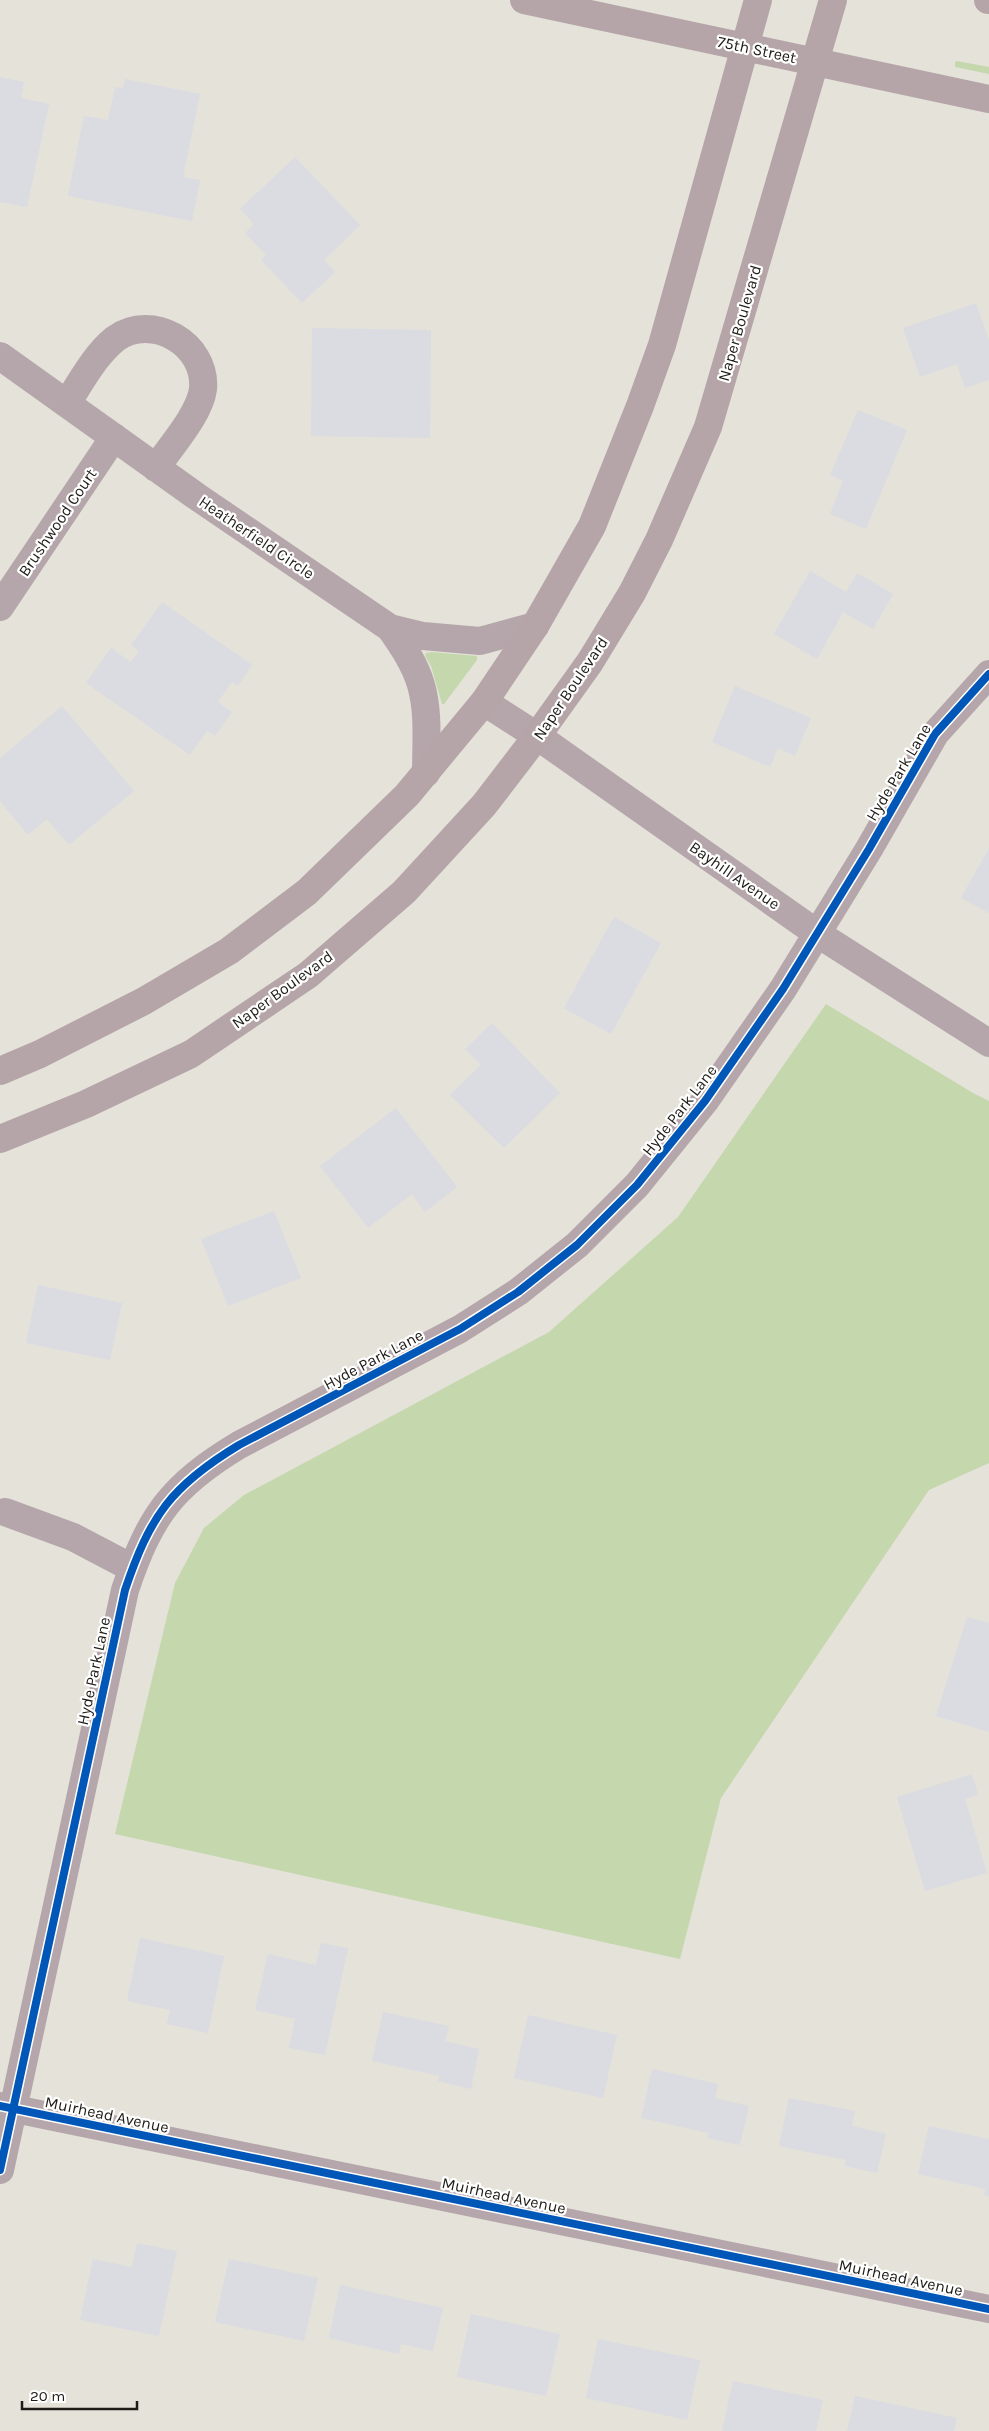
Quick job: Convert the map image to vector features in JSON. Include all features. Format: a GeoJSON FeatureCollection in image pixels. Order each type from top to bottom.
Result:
{"type":"FeatureCollection","features":[{"type":"Feature","properties":{"kind":"main road","name":"75th Street"},"geometry":{"type":"LineString","coordinates":[[524,0],[989,99]]}},
{"type":"Feature","properties":{"kind":"main road"},"geometry":{"type":"LineString","coordinates":[[0,1071],[40,1054],[144,1001],[229,951],[307,892],[407,795],[484,702],[535,626],[592,526],[656,363],[758,0]]}},
{"type":"Feature","properties":{"kind":"main road","name":"Naper Boulevard"},"geometry":{"type":"LineString","coordinates":[[0,1139],[86,1104],[191,1054],[308,975],[404,892],[484,805],[538,736],[590,662],[632,593],[667,524],[708,427],[832,0]]}},
{"type":"Feature","properties":{"kind":"street"},"geometry":{"type":"LineString","coordinates":[[67,403],[105,348],[116,338],[130,332],[145,329],[174,335],[195,356],[201,370],[203,389],[198,407],[156,468]]}},
{"type":"Feature","properties":{"kind":"street","name":"Heatherfield Circle"},"geometry":{"type":"LineString","coordinates":[[0,356],[156,468],[390,628],[408,655],[421,685],[426,714],[426,773]]}},
{"type":"Feature","properties":{"kind":"street","name":"Brushwood Court"},"geometry":{"type":"LineString","coordinates":[[0,607],[114,436]]}},
{"type":"Feature","properties":{"kind":"street"},"geometry":{"type":"LineString","coordinates":[[390,628],[422,636],[480,641],[535,626]]}},
{"type":"Feature","properties":{"kind":"street","name":"Hyde Park Lane"},"geometry":{"type":"LineString","coordinates":[[0,2170],[7,2107],[123,1600],[140,1545],[156,1517],[190,1479],[213,1461],[239,1445],[460,1329],[518,1292],[578,1245],[637,1185],[706,1101],[784,989],[935,734],[989,674]]}},
{"type":"Feature","properties":{"kind":"street","name":"Bayhill Avenue"},"geometry":{"type":"LineString","coordinates":[[484,702],[538,736],[818,934],[989,1043]]}},
{"type":"Feature","properties":{"kind":"street"},"geometry":{"type":"LineString","coordinates":[[5,1512],[73,1536],[132,1568]]}},
{"type":"Feature","properties":{"kind":"street","name":"Muirhead Avenue"},"geometry":{"type":"LineString","coordinates":[[7,2107],[989,2309]]}},
{"type":"Feature","properties":{"kind":"green space"},"geometry":{"type":"Polygon","coordinates":[[[955,62],[989,67],[989,74],[955,67],[955,62]]]}},
{"type":"Feature","properties":{"kind":"green space"},"geometry":{"type":"Polygon","coordinates":[[[426,653],[477,656],[477,660],[444,704],[442,704],[431,666],[425,656],[426,653]]]}},
{"type":"Feature","properties":{"kind":"green space"},"geometry":{"type":"Polygon","coordinates":[[[826,1004],[989,1101],[989,1463],[929,1490],[721,1798],[680,1959],[115,1834],[175,1583],[204,1528],[244,1495],[549,1332],[678,1217],[826,1004]]]}},
{"type":"Feature","properties":{"kind":"building"},"geometry":{"type":"Polygon","coordinates":[[[0,77],[24,82],[21,98],[49,104],[27,207],[0,202],[0,77]]]}},
{"type":"Feature","properties":{"kind":"building"},"geometry":{"type":"Polygon","coordinates":[[[125,79],[200,94],[183,177],[200,180],[192,221],[68,196],[84,116],[108,120],[115,87],[123,88],[125,79]]]}},
{"type":"Feature","properties":{"kind":"building"},"geometry":{"type":"Polygon","coordinates":[[[295,157],[360,225],[324,260],[335,272],[302,303],[261,260],[266,255],[245,233],[254,224],[240,209],[295,157]]]}},
{"type":"Feature","properties":{"kind":"building"},"geometry":{"type":"Polygon","coordinates":[[[976,303],[989,340],[989,380],[965,388],[957,364],[920,377],[903,328],[976,303]]]}},
{"type":"Feature","properties":{"kind":"building"},"geometry":{"type":"Polygon","coordinates":[[[312,328],[431,330],[430,438],[311,436],[312,328]]]}},
{"type":"Feature","properties":{"kind":"building"},"geometry":{"type":"Polygon","coordinates":[[[858,410],[907,430],[866,529],[830,514],[843,481],[830,475],[858,410]]]}},
{"type":"Feature","properties":{"kind":"building"},"geometry":{"type":"Polygon","coordinates":[[[810,571],[846,592],[857,573],[893,594],[873,629],[843,612],[817,659],[774,634],[810,571]]]}},
{"type":"Feature","properties":{"kind":"building"},"geometry":{"type":"Polygon","coordinates":[[[162,602],[252,665],[238,686],[232,682],[218,702],[232,712],[215,736],[207,731],[190,755],[86,683],[111,648],[131,662],[139,651],[131,645],[162,602]]]}},
{"type":"Feature","properties":{"kind":"building"},"geometry":{"type":"Polygon","coordinates":[[[735,686],[811,718],[795,756],[778,748],[770,767],[712,742],[735,686]]]}},
{"type":"Feature","properties":{"kind":"building"},"geometry":{"type":"Polygon","coordinates":[[[62,706],[134,791],[69,845],[47,819],[28,835],[0,801],[0,758],[62,706]]]}},
{"type":"Feature","properties":{"kind":"building"},"geometry":{"type":"Polygon","coordinates":[[[989,848],[989,913],[961,898],[989,848]]]}},
{"type":"Feature","properties":{"kind":"building"},"geometry":{"type":"Polygon","coordinates":[[[614,917],[661,943],[611,1034],[564,1008],[614,917]]]}},
{"type":"Feature","properties":{"kind":"building"},"geometry":{"type":"Polygon","coordinates":[[[492,1023],[560,1093],[504,1148],[450,1095],[481,1065],[465,1049],[492,1023]]]}},
{"type":"Feature","properties":{"kind":"building"},"geometry":{"type":"Polygon","coordinates":[[[396,1108],[457,1187],[425,1212],[412,1194],[368,1228],[320,1166],[396,1108]]]}},
{"type":"Feature","properties":{"kind":"building"},"geometry":{"type":"Polygon","coordinates":[[[274,1211],[301,1278],[228,1306],[201,1239],[274,1211]]]}},
{"type":"Feature","properties":{"kind":"building"},"geometry":{"type":"Polygon","coordinates":[[[38,1285],[122,1303],[110,1360],[26,1343],[38,1285]]]}},
{"type":"Feature","properties":{"kind":"building"},"geometry":{"type":"Polygon","coordinates":[[[967,1617],[989,1623],[989,1732],[936,1716],[967,1617]]]}},
{"type":"Feature","properties":{"kind":"building"},"geometry":{"type":"Polygon","coordinates":[[[972,1774],[978,1795],[965,1799],[987,1873],[925,1891],[897,1797],[972,1774]]]}},
{"type":"Feature","properties":{"kind":"building"},"geometry":{"type":"Polygon","coordinates":[[[140,1938],[224,1956],[208,2033],[167,2024],[170,2010],[127,2001],[140,1938]]]}},
{"type":"Feature","properties":{"kind":"building"},"geometry":{"type":"Polygon","coordinates":[[[321,1943],[348,1948],[325,2055],[289,2048],[295,2019],[255,2010],[268,1954],[316,1965],[321,1943]]]}},
{"type":"Feature","properties":{"kind":"building"},"geometry":{"type":"Polygon","coordinates":[[[383,2012],[449,2026],[445,2041],[479,2049],[471,2089],[438,2081],[440,2076],[372,2061],[383,2012]]]}},
{"type":"Feature","properties":{"kind":"building"},"geometry":{"type":"Polygon","coordinates":[[[528,2015],[617,2035],[603,2098],[514,2078],[528,2015]]]}},
{"type":"Feature","properties":{"kind":"building"},"geometry":{"type":"Polygon","coordinates":[[[652,2069],[718,2084],[715,2098],[749,2106],[740,2145],[708,2138],[709,2133],[641,2118],[652,2069]]]}},
{"type":"Feature","properties":{"kind":"building"},"geometry":{"type":"Polygon","coordinates":[[[789,2098],[855,2111],[852,2126],[886,2134],[877,2173],[845,2166],[846,2160],[779,2146],[789,2098]]]}},
{"type":"Feature","properties":{"kind":"building"},"geometry":{"type":"Polygon","coordinates":[[[929,2126],[989,2139],[989,2196],[984,2195],[986,2189],[918,2174],[929,2126]]]}},
{"type":"Feature","properties":{"kind":"building"},"geometry":{"type":"Polygon","coordinates":[[[137,2243],[177,2251],[159,2336],[80,2320],[93,2259],[132,2267],[137,2243]]]}},
{"type":"Feature","properties":{"kind":"building"},"geometry":{"type":"Polygon","coordinates":[[[229,2259],[318,2278],[304,2341],[215,2322],[229,2259]]]}},
{"type":"Feature","properties":{"kind":"building"},"geometry":{"type":"Polygon","coordinates":[[[340,2285],[443,2308],[433,2351],[401,2344],[399,2354],[329,2338],[340,2285]]]}},
{"type":"Feature","properties":{"kind":"building"},"geometry":{"type":"Polygon","coordinates":[[[471,2314],[560,2334],[546,2396],[457,2377],[471,2314]]]}},
{"type":"Feature","properties":{"kind":"building"},"geometry":{"type":"Polygon","coordinates":[[[598,2339],[700,2360],[687,2420],[586,2398],[598,2339]]]}},
{"type":"Feature","properties":{"kind":"building"},"geometry":{"type":"Polygon","coordinates":[[[733,2381],[823,2400],[816,2431],[722,2431],[733,2381]]]}},
{"type":"Feature","properties":{"kind":"building"},"geometry":{"type":"Polygon","coordinates":[[[855,2396],[957,2418],[954,2431],[847,2431],[855,2396]]]}},
{"type":"Feature","properties":{"kind":"cycle path"},"geometry":{"type":"LineString","coordinates":[[0,2170],[125,1590],[134,1564],[154,1522],[180,1489],[216,1460],[239,1445],[460,1329],[518,1292],[577,1245],[637,1185],[705,1101],[783,989],[869,849],[935,734],[989,674]]}},
{"type":"Feature","properties":{"kind":"cycle path"},"geometry":{"type":"LineString","coordinates":[[0,2106],[989,2309]]}}]}
